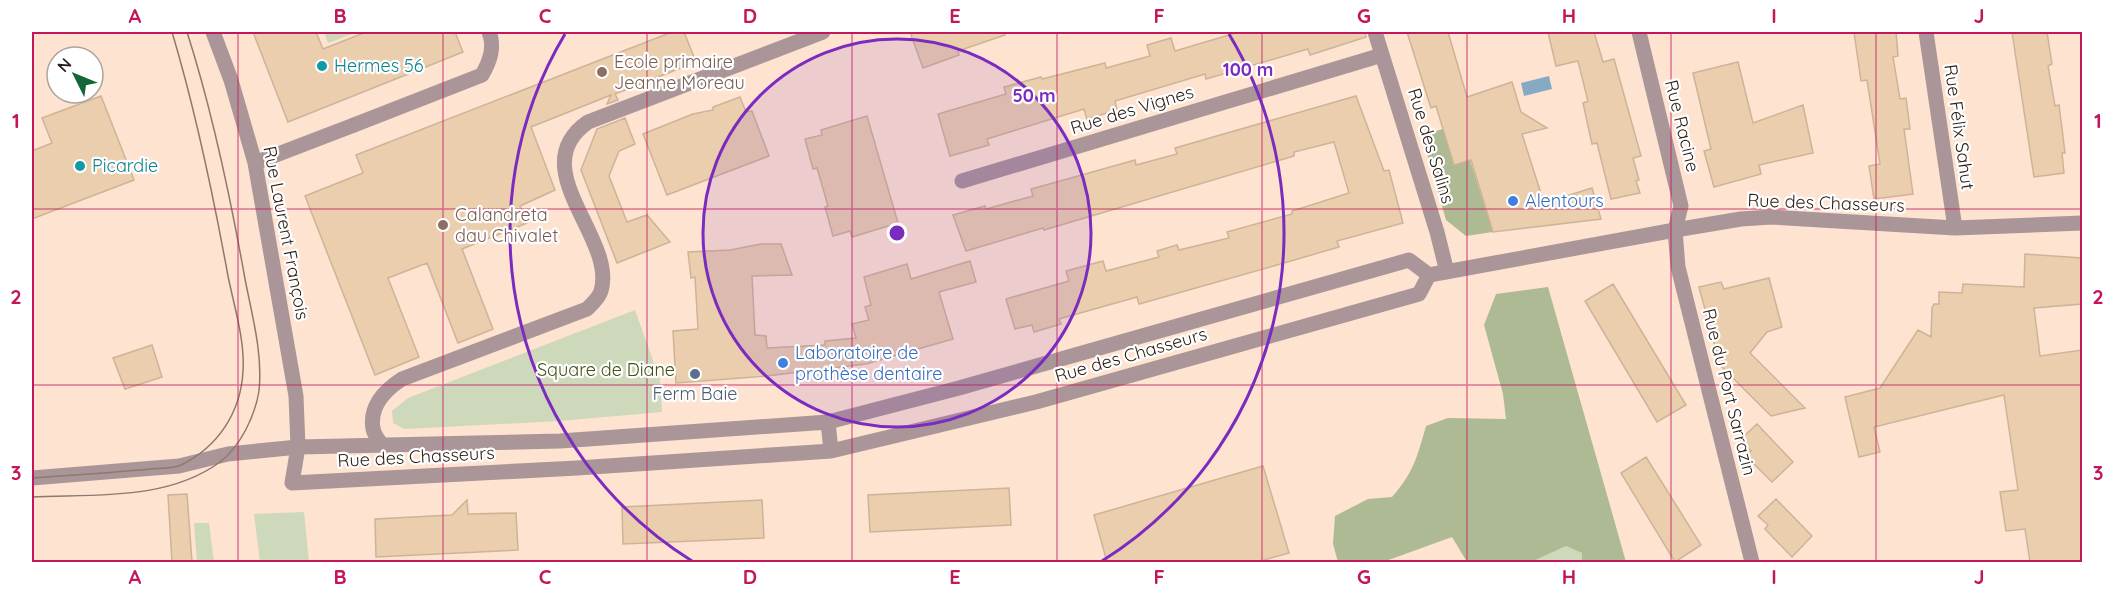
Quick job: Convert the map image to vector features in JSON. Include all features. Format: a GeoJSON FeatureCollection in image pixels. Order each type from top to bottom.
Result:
{"type":"FeatureCollection","features":[{"type":"Feature","properties":{"kind":"street","name":"Rue Laurent François"},"geometry":{"type":"LineString","coordinates":[[213,32],[231,80],[255,164],[296,396],[298,447]]}},
{"type":"Feature","properties":{"kind":"street"},"geometry":{"type":"LineString","coordinates":[[255,164],[482,75],[489,63],[494,42],[489,32]]}},
{"type":"Feature","properties":{"kind":"street"},"geometry":{"type":"LineString","coordinates":[[382,446],[373,430],[373,414],[374,408],[387,389],[402,379],[587,309],[601,294],[603,281],[600,261],[565,175],[566,151],[575,131],[588,122],[823,32]]}},
{"type":"Feature","properties":{"kind":"street","name":"Rue des Salins"},"geometry":{"type":"LineString","coordinates":[[1376,32],[1447,272]]}},
{"type":"Feature","properties":{"kind":"street","name":"Rue Racine"},"geometry":{"type":"LineString","coordinates":[[1639,32],[1681,206],[1675,230]]}},
{"type":"Feature","properties":{"kind":"street","name":"Rue Félix Sahut"},"geometry":{"type":"LineString","coordinates":[[1926,32],[1954,228]]}},
{"type":"Feature","properties":{"kind":"street","name":"Rue des Vignes"},"geometry":{"type":"LineString","coordinates":[[962,182],[1382,55]]}},
{"type":"Feature","properties":{"kind":"street","name":"Rue des Chasseurs"},"geometry":{"type":"LineString","coordinates":[[32,478],[179,466],[228,454],[298,447],[579,440],[828,422],[959,388],[1409,260],[1429,275],[1675,230],[1741,219],[1771,217],[1954,228],[2082,223]]}},
{"type":"Feature","properties":{"kind":"street","name":"Rue du Port Sarrazin"},"geometry":{"type":"LineString","coordinates":[[1675,230],[1678,267],[1752,562]]}},
{"type":"Feature","properties":{"kind":"street","name":"Rue des Chasseurs"},"geometry":{"type":"LineString","coordinates":[[298,447],[292,483],[577,468],[831,451],[1036,402],[1419,294],[1429,275]]}},
{"type":"Feature","properties":{"kind":"street"},"geometry":{"type":"LineString","coordinates":[[828,422],[831,451]]}},
{"type":"Feature","properties":{"kind":"street"},"geometry":{"type":"LineString","coordinates":[[577,468],[579,440]]}},
{"type":"Feature","properties":{"kind":"green space"},"geometry":{"type":"Polygon","coordinates":[[[324,32],[358,32],[328,43],[324,32]]]}},
{"type":"Feature","properties":{"kind":"green space"},"geometry":{"type":"Polygon","coordinates":[[[1443,129],[1454,165],[1470,160],[1493,232],[1466,236],[1446,220],[1422,135],[1443,129]]]}},
{"type":"Feature","properties":{"kind":"green space"},"geometry":{"type":"Polygon","coordinates":[[[1548,287],[1626,562],[1582,562],[1582,553],[1566,546],[1531,562],[1467,562],[1452,537],[1383,562],[1338,562],[1333,544],[1335,516],[1368,499],[1392,497],[1414,464],[1426,426],[1448,418],[1506,419],[1503,394],[1484,325],[1496,294],[1548,287]]]}},
{"type":"Feature","properties":{"kind":"green space","name":"Square de Diane"},"geometry":{"type":"Polygon","coordinates":[[[635,310],[660,380],[662,412],[559,421],[404,429],[393,423],[392,411],[408,398],[635,310]]]}},
{"type":"Feature","properties":{"kind":"green space"},"geometry":{"type":"Polygon","coordinates":[[[304,512],[309,562],[260,562],[254,514],[304,512]]]}},
{"type":"Feature","properties":{"kind":"green space"},"geometry":{"type":"Polygon","coordinates":[[[194,523],[209,523],[214,562],[197,562],[194,523]]]}},
{"type":"Feature","properties":{"kind":"green space"},"geometry":{"type":"Polygon","coordinates":[[[1566,546],[1582,553],[1582,562],[1531,562],[1566,546]]]}},
{"type":"Feature","properties":{"kind":"water"},"geometry":{"type":"Polygon","coordinates":[[[1549,76],[1552,89],[1524,96],[1521,83],[1549,76]]]}},
{"type":"Feature","properties":{"kind":"building","name":"Hermes 56"},"geometry":{"type":"Polygon","coordinates":[[[253,32],[316,32],[323,49],[366,32],[455,32],[463,52],[288,122],[253,32]]]}},
{"type":"Feature","properties":{"kind":"building","name":"Calandreta dau Chivalet"},"geometry":{"type":"Polygon","coordinates":[[[672,32],[684,32],[696,62],[615,94],[618,100],[607,104],[611,95],[531,127],[555,190],[520,206],[527,223],[462,249],[493,329],[458,343],[427,263],[388,278],[419,357],[375,375],[305,196],[363,173],[356,155],[672,32]]]}},
{"type":"Feature","properties":{"kind":"building"},"geometry":{"type":"Polygon","coordinates":[[[910,32],[1004,32],[1005,35],[958,51],[959,55],[923,68],[910,32]]]}},
{"type":"Feature","properties":{"kind":"building"},"geometry":{"type":"Polygon","coordinates":[[[1239,32],[1365,32],[1366,37],[1310,55],[1308,49],[1206,79],[1205,74],[1115,101],[1117,110],[1087,119],[1084,109],[987,139],[989,145],[950,156],[938,114],[1006,94],[1004,87],[1105,63],[1106,68],[1150,56],[1147,45],[1171,38],[1175,51],[1239,32]]]}},
{"type":"Feature","properties":{"kind":"building"},"geometry":{"type":"Polygon","coordinates":[[[1407,32],[1448,32],[1467,97],[1512,82],[1521,112],[1547,128],[1522,134],[1544,203],[1592,188],[1601,219],[1493,232],[1471,160],[1454,165],[1436,106],[1431,108],[1407,32]]]}},
{"type":"Feature","properties":{"kind":"building"},"geometry":{"type":"Polygon","coordinates":[[[1548,32],[1594,32],[1603,62],[1614,59],[1641,156],[1633,158],[1640,193],[1611,199],[1597,143],[1592,144],[1583,103],[1588,101],[1578,61],[1556,66],[1548,32]]]}},
{"type":"Feature","properties":{"kind":"building"},"geometry":{"type":"Polygon","coordinates":[[[1854,32],[1896,32],[1898,56],[1893,57],[1900,99],[1906,98],[1910,129],[1904,129],[1913,194],[1874,199],[1869,166],[1880,164],[1867,80],[1861,81],[1854,32]]]}},
{"type":"Feature","properties":{"kind":"building"},"geometry":{"type":"Polygon","coordinates":[[[2012,32],[2047,32],[2052,64],[2048,66],[2055,106],[2059,105],[2065,153],[2062,153],[2064,173],[2034,177],[2012,32]]]}},
{"type":"Feature","properties":{"kind":"building"},"geometry":{"type":"Polygon","coordinates":[[[1738,62],[1753,123],[1803,105],[1813,153],[1759,165],[1761,174],[1714,187],[1704,151],[1711,149],[1693,73],[1738,62]]]}},
{"type":"Feature","properties":{"kind":"building"},"geometry":{"type":"Polygon","coordinates":[[[1356,96],[1384,171],[1389,170],[1403,223],[1337,241],[1339,247],[1139,304],[1137,297],[1059,319],[1061,324],[1034,332],[1032,325],[1015,329],[1006,299],[1069,281],[1066,271],[1103,261],[1106,271],[1159,257],[1157,251],[1177,245],[1179,250],[1229,238],[1227,232],[1292,214],[1292,211],[1349,193],[1334,142],[1294,152],[1294,156],[966,251],[953,215],[1033,196],[1031,189],[1135,160],[1136,165],[1177,154],[1175,148],[1356,96]]]}},
{"type":"Feature","properties":{"kind":"building"},"geometry":{"type":"Polygon","coordinates":[[[740,97],[746,112],[752,111],[769,156],[667,195],[643,134],[693,114],[713,110],[713,107],[740,97]]]}},
{"type":"Feature","properties":{"kind":"building","name":"Picardie"},"geometry":{"type":"Polygon","coordinates":[[[77,105],[105,105],[134,180],[32,219],[32,151],[52,143],[42,118],[77,105]]]}},
{"type":"Feature","properties":{"kind":"building"},"geometry":{"type":"Polygon","coordinates":[[[867,116],[898,223],[852,237],[850,231],[833,236],[825,207],[828,206],[817,168],[813,169],[805,139],[822,135],[821,130],[867,116]]]}},
{"type":"Feature","properties":{"kind":"building"},"geometry":{"type":"Polygon","coordinates":[[[625,118],[635,144],[619,151],[609,176],[627,222],[647,215],[670,242],[617,263],[581,170],[597,129],[625,118]]]}},
{"type":"Feature","properties":{"kind":"building"},"geometry":{"type":"Polygon","coordinates":[[[761,244],[781,244],[792,275],[752,276],[755,335],[766,336],[767,348],[825,345],[825,341],[856,338],[852,324],[869,320],[865,307],[871,305],[864,277],[907,264],[911,279],[970,261],[976,282],[939,292],[953,339],[866,364],[767,376],[676,383],[673,331],[698,329],[695,277],[691,278],[688,252],[730,250],[761,244]]]}},
{"type":"Feature","properties":{"kind":"building"},"geometry":{"type":"Polygon","coordinates":[[[2025,254],[2082,258],[2082,304],[2034,308],[2040,356],[2082,350],[2082,562],[2030,562],[2025,529],[2006,531],[2000,492],[2018,490],[2004,395],[1874,427],[1880,452],[1859,457],[1845,397],[1880,388],[1918,330],[1931,337],[1932,308],[1934,304],[1939,304],[1939,292],[1962,293],[1963,284],[2024,287],[2025,254]]]}},
{"type":"Feature","properties":{"kind":"building"},"geometry":{"type":"Polygon","coordinates":[[[1769,278],[1782,327],[1767,332],[1750,353],[1805,408],[1771,416],[1720,365],[1699,287],[1721,282],[1724,289],[1769,278]]]}},
{"type":"Feature","properties":{"kind":"building"},"geometry":{"type":"Polygon","coordinates":[[[1613,284],[1686,405],[1657,422],[1585,301],[1613,284]]]}},
{"type":"Feature","properties":{"kind":"building"},"geometry":{"type":"Polygon","coordinates":[[[152,345],[162,377],[125,389],[113,358],[152,345]]]}},
{"type":"Feature","properties":{"kind":"building"},"geometry":{"type":"Polygon","coordinates":[[[1757,424],[1793,462],[1772,482],[1746,456],[1751,451],[1740,440],[1757,424]]]}},
{"type":"Feature","properties":{"kind":"building"},"geometry":{"type":"Polygon","coordinates":[[[1646,457],[1701,545],[1675,562],[1621,473],[1646,457]]]}},
{"type":"Feature","properties":{"kind":"building"},"geometry":{"type":"Polygon","coordinates":[[[1263,466],[1289,553],[1257,562],[1107,562],[1094,515],[1263,466]]]}},
{"type":"Feature","properties":{"kind":"building"},"geometry":{"type":"Polygon","coordinates":[[[1009,488],[1011,525],[870,532],[868,495],[1009,488]]]}},
{"type":"Feature","properties":{"kind":"building"},"geometry":{"type":"Polygon","coordinates":[[[187,494],[192,562],[172,562],[168,495],[187,494]]]}},
{"type":"Feature","properties":{"kind":"building"},"geometry":{"type":"Polygon","coordinates":[[[1776,499],[1812,536],[1792,557],[1765,529],[1768,525],[1758,516],[1776,499]]]}},
{"type":"Feature","properties":{"kind":"building"},"geometry":{"type":"Polygon","coordinates":[[[467,500],[468,514],[516,513],[518,550],[376,557],[375,519],[452,515],[467,500]]]}},
{"type":"Feature","properties":{"kind":"building"},"geometry":{"type":"Polygon","coordinates":[[[762,500],[764,538],[623,544],[622,507],[762,500]]]}},
{"type":"Feature","properties":{"kind":"tram line"},"geometry":{"type":"LineString","coordinates":[[32,478],[178,466],[194,457],[216,438],[225,427],[238,400],[243,371],[241,335],[203,153],[172,32]]}},
{"type":"Feature","properties":{"kind":"tram line"},"geometry":{"type":"LineString","coordinates":[[32,497],[129,493],[177,484],[199,475],[227,456],[240,440],[254,411],[260,377],[256,335],[220,154],[187,32]]}},
{"type":"Feature","properties":{"kind":"place","name":"Hermes 56"},"geometry":{"type":"Point","coordinates":[322,66]}},
{"type":"Feature","properties":{"kind":"place","name":"Ecole primaire Jeanne Moreau"},"geometry":{"type":"Point","coordinates":[602,72]}},
{"type":"Feature","properties":{"kind":"place","name":"Picardie"},"geometry":{"type":"Point","coordinates":[80,166]}},
{"type":"Feature","properties":{"kind":"place","name":"Alentours"},"geometry":{"type":"Point","coordinates":[1513,201]}},
{"type":"Feature","properties":{"kind":"place","name":"Calandreta dau Chivalet"},"geometry":{"type":"Point","coordinates":[443,225]}},
{"type":"Feature","properties":{"kind":"place","name":"Laboratoire de prothèse dentaire"},"geometry":{"type":"Point","coordinates":[783,363]}},
{"type":"Feature","properties":{"kind":"place","name":"Ferm Baie"},"geometry":{"type":"Point","coordinates":[695,374]}}]}
